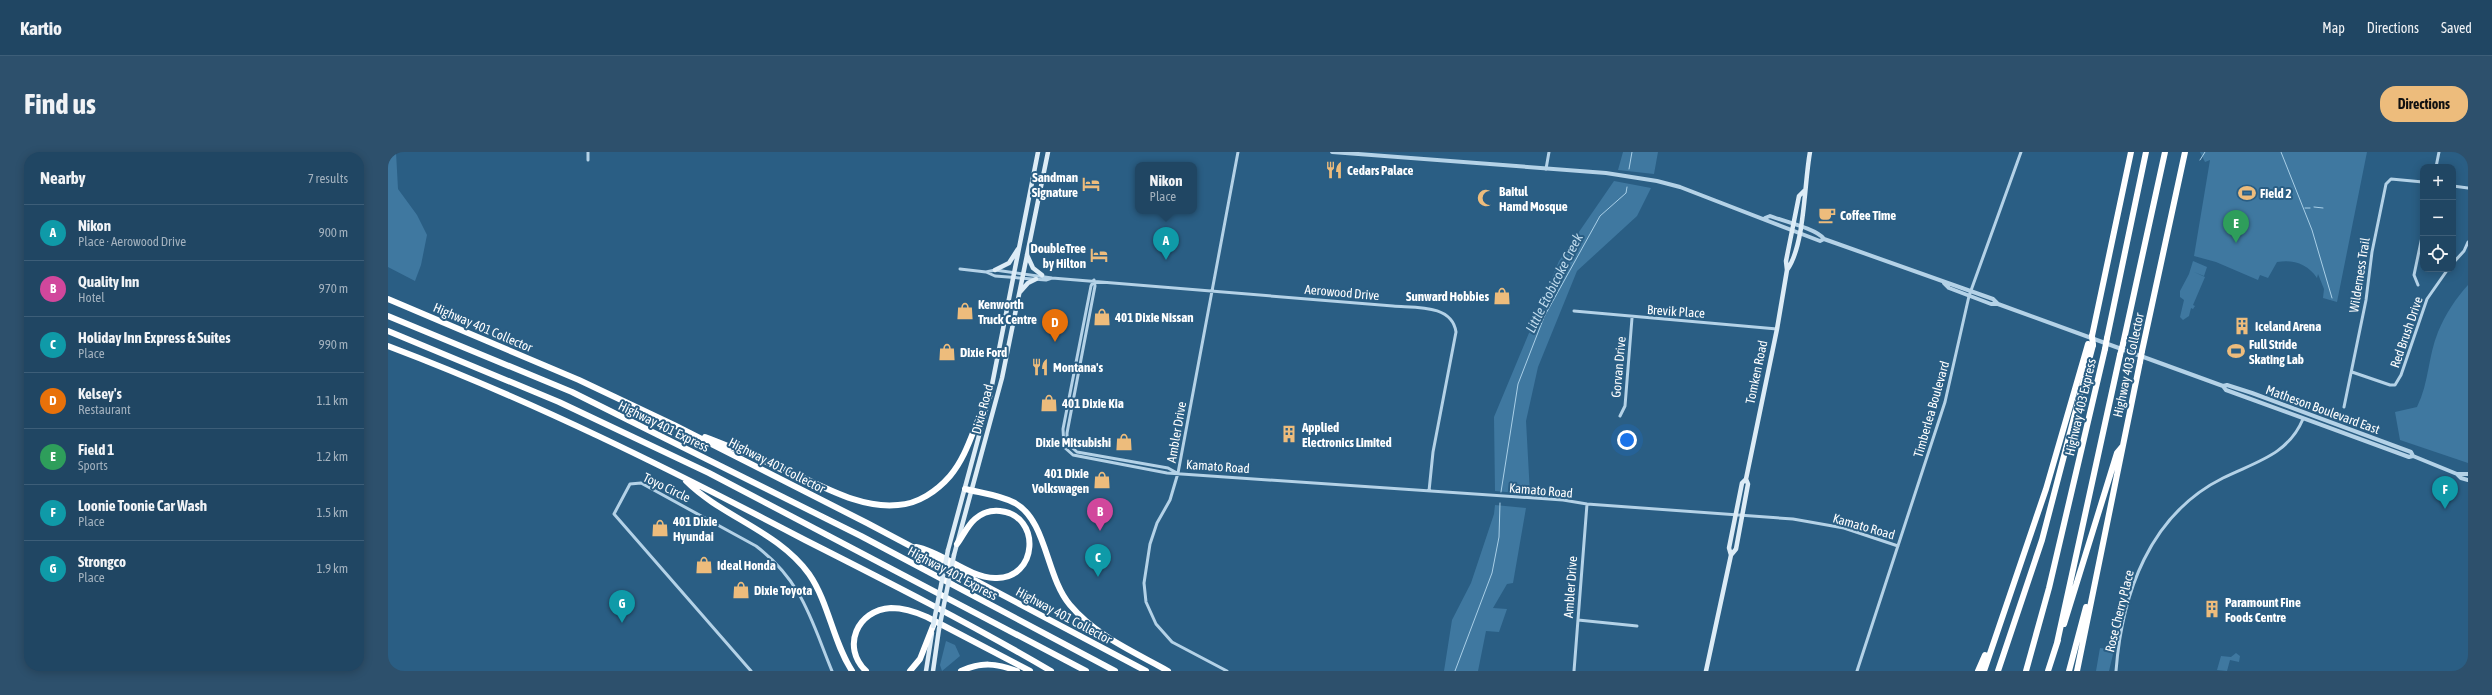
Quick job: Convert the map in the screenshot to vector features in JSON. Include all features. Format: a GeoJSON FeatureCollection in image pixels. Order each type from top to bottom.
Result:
{"type":"FeatureCollection","features":[{"type":"Feature","properties":{"kind":"highway"},"geometry":{"type":"LineString","coordinates":[[1998,671],[2042,540],[2091,344],[2131,152]]}},
{"type":"Feature","properties":{"kind":"highway","name":"Highway 403 Express"},"geometry":{"type":"LineString","coordinates":[[2027,668],[2049,588],[2105,349],[2146,152]]}},
{"type":"Feature","properties":{"kind":"highway","name":"Highway 403 Express"},"geometry":{"type":"LineString","coordinates":[[2057,643],[2164,152]]}},
{"type":"Feature","properties":{"kind":"highway","name":"Highway 403 Collector"},"geometry":{"type":"LineString","coordinates":[[2094,583],[2184,152]]}},
{"type":"Feature","properties":{"kind":"highway","name":"Highway 401 Collector"},"geometry":{"type":"LineString","coordinates":[[388,299],[579,380],[674,424],[1146,671]]}},
{"type":"Feature","properties":{"kind":"highway","name":"Highway 401 Express"},"geometry":{"type":"LineString","coordinates":[[388,316],[572,392],[861,536],[1115,671]]}},
{"type":"Feature","properties":{"kind":"highway","name":"Highway 401 Express"},"geometry":{"type":"LineString","coordinates":[[388,331],[559,402],[709,474],[1086,671]]}},
{"type":"Feature","properties":{"kind":"highway"},"geometry":{"type":"LineString","coordinates":[[1984,671],[2046,489],[2091,344]]}},
{"type":"Feature","properties":{"kind":"highway"},"geometry":{"type":"LineString","coordinates":[[388,346],[523,402],[684,478],[976,629],[1051,671]]}},
{"type":"Feature","properties":{"kind":"highway"},"geometry":{"type":"LineString","coordinates":[[674,424],[748,454],[841,495],[872,504],[898,506],[918,500],[935,491],[950,476],[970,445],[990,395]]}},
{"type":"Feature","properties":{"kind":"highway"},"geometry":{"type":"LineString","coordinates":[[2048,671],[2087,556],[2117,453],[2123,446]]}},
{"type":"Feature","properties":{"kind":"highway"},"geometry":{"type":"LineString","coordinates":[[684,478],[698,493],[778,545],[809,574],[817,587],[845,660],[852,671]]}},
{"type":"Feature","properties":{"kind":"highway"},"geometry":{"type":"LineString","coordinates":[[968,490],[1006,499],[1027,512],[1034,522],[1054,577],[1070,605],[1084,620],[1104,635],[1168,671]]}},
{"type":"Feature","properties":{"kind":"highway"},"geometry":{"type":"LineString","coordinates":[[908,546],[926,549],[980,574],[995,578],[1006,577],[1020,569],[1028,558],[1030,548],[1029,533],[1020,519],[1007,512],[998,510],[978,516],[957,544]]}},
{"type":"Feature","properties":{"kind":"highway"},"geometry":{"type":"LineString","coordinates":[[2069,671],[2094,583]]}},
{"type":"Feature","properties":{"kind":"highway"},"geometry":{"type":"LineString","coordinates":[[2077,671],[2094,583]]}},
{"type":"Feature","properties":{"kind":"highway"},"geometry":{"type":"LineString","coordinates":[[866,671],[856,658],[853,647],[858,626],[872,613],[890,608],[915,612],[927,617],[1030,671]]}},
{"type":"Feature","properties":{"kind":"highway"},"geometry":{"type":"LineString","coordinates":[[1978,671],[2000,621]]}},
{"type":"Feature","properties":{"kind":"highway"},"geometry":{"type":"LineString","coordinates":[[910,671],[920,659],[936,627]]}},
{"type":"Feature","properties":{"kind":"highway"},"geometry":{"type":"LineString","coordinates":[[961,671],[979,664],[1000,664],[1016,671]]}},
{"type":"Feature","properties":{"kind":"main road","name":"Dixie Road"},"geometry":{"type":"LineString","coordinates":[[926,671],[957,544],[990,395],[1015,275],[1038,152]]}},
{"type":"Feature","properties":{"kind":"main road","name":"Dixie Road"},"geometry":{"type":"LineString","coordinates":[[933,671],[936,627],[948,550],[1002,378],[1048,152]]}},
{"type":"Feature","properties":{"kind":"main road","name":"Tomken Road"},"geometry":{"type":"LineString","coordinates":[[1787,270],[1792,262],[1799,233],[1805,198],[1804,191],[1810,152]]}},
{"type":"Feature","properties":{"kind":"main road","name":"Tomken Road"},"geometry":{"type":"LineString","coordinates":[[1731,554],[1736,549],[1748,484],[1746,479],[1777,330],[1787,270],[1786,261],[1793,225],[1799,196],[1804,191]]}},
{"type":"Feature","properties":{"kind":"main road"},"geometry":{"type":"LineString","coordinates":[[995,270],[1009,263],[1020,246]]}},
{"type":"Feature","properties":{"kind":"main road"},"geometry":{"type":"LineString","coordinates":[[1027,253],[1033,268],[1042,275]]}},
{"type":"Feature","properties":{"kind":"main road"},"geometry":{"type":"LineString","coordinates":[[1019,294],[1024,286],[1036,279]]}},
{"type":"Feature","properties":{"kind":"main road","name":"Tomken Road"},"geometry":{"type":"LineString","coordinates":[[1706,671],[1731,554],[1729,548],[1742,483],[1746,479]]}},
{"type":"Feature","properties":{"kind":"street"},"geometry":{"type":"LineString","coordinates":[[588,152],[588,160]]}},
{"type":"Feature","properties":{"kind":"street","name":"Ambler Drive"},"geometry":{"type":"LineString","coordinates":[[1227,671],[1186,652],[1172,642],[1156,624],[1146,602],[1144,579],[1150,544],[1157,523],[1170,500],[1178,473],[1238,152]]}},
{"type":"Feature","properties":{"kind":"street","name":"Matheson Boulevard East"},"geometry":{"type":"LineString","coordinates":[[1332,152],[1606,173],[1657,181],[1766,218],[1770,216],[1822,236],[1824,239],[1944,283],[1950,283],[1993,299],[1998,304]]}},
{"type":"Feature","properties":{"kind":"street"},"geometry":{"type":"LineString","coordinates":[[1546,169],[1549,152]]}},
{"type":"Feature","properties":{"kind":"street","name":"Timberlea Boulevard"},"geometry":{"type":"LineString","coordinates":[[1857,671],[1945,402],[1969,296],[2021,152]]}},
{"type":"Feature","properties":{"kind":"street"},"geometry":{"type":"LineString","coordinates":[[2437,164],[2439,152]]}},
{"type":"Feature","properties":{"kind":"street","name":"Wilderness Trail"},"geometry":{"type":"LineString","coordinates":[[2344,407],[2352,372],[2386,184],[2391,179],[2420,182]]}},
{"type":"Feature","properties":{"kind":"street"},"geometry":{"type":"LineString","coordinates":[[2456,186],[2468,188]]}},
{"type":"Feature","properties":{"kind":"street","name":"Matheson Boulevard East"},"geometry":{"type":"LineString","coordinates":[[1766,218],[1768,222],[1792,231],[1820,241],[1824,239]]}},
{"type":"Feature","properties":{"kind":"street"},"geometry":{"type":"LineString","coordinates":[[2418,285],[2414,275],[2422,236]]}},
{"type":"Feature","properties":{"kind":"street"},"geometry":{"type":"LineString","coordinates":[[2456,260],[2464,251],[2468,242]]}},
{"type":"Feature","properties":{"kind":"street","name":"Aerowood Drive"},"geometry":{"type":"LineString","coordinates":[[960,269],[986,272],[995,276],[1015,275]]}},
{"type":"Feature","properties":{"kind":"street","name":"Aerowood Drive"},"geometry":{"type":"LineString","coordinates":[[986,272],[995,270],[1036,279],[1052,278],[1094,280],[1213,292],[1436,310],[1450,317],[1456,332],[1433,452],[1429,491]]}},
{"type":"Feature","properties":{"kind":"street","name":"Red Brush Drive"},"geometry":{"type":"LineString","coordinates":[[2352,372],[2390,386],[2395,385],[2401,375],[2427,299],[2446,272]]}},
{"type":"Feature","properties":{"kind":"street","name":"Aerowood Drive"},"geometry":{"type":"LineString","coordinates":[[1023,276],[1042,275],[1052,278]]}},
{"type":"Feature","properties":{"kind":"street","name":"Kamato Road"},"geometry":{"type":"LineString","coordinates":[[1094,280],[1095,286],[1085,347],[1067,433],[1067,443],[1078,452],[1168,468],[1178,473],[1563,500],[1587,504],[1793,519],[1844,528],[1898,546]]}},
{"type":"Feature","properties":{"kind":"street","name":"Matheson Boulevard East"},"geometry":{"type":"LineString","coordinates":[[1944,283],[1949,288],[1969,296],[1991,304],[1998,304],[2080,332],[2223,386],[2252,393],[2412,452],[2413,456]]}},
{"type":"Feature","properties":{"kind":"street","name":"Brevik Place"},"geometry":{"type":"LineString","coordinates":[[1574,311],[1632,318],[1777,330]]}},
{"type":"Feature","properties":{"kind":"street","name":"Gorvan Drive"},"geometry":{"type":"LineString","coordinates":[[1620,416],[1625,406],[1632,318]]}},
{"type":"Feature","properties":{"kind":"street","name":"Matheson Boulevard East"},"geometry":{"type":"LineString","coordinates":[[2223,386],[2226,390],[2303,419],[2409,457],[2413,456],[2468,480]]}},
{"type":"Feature","properties":{"kind":"street","name":"Rose Cherry Place"},"geometry":{"type":"LineString","coordinates":[[2116,671],[2134,582],[2145,555],[2160,531],[2196,494],[2223,478],[2276,454],[2294,436],[2303,419]]}},
{"type":"Feature","properties":{"kind":"street","name":"Matheson Boulevard East"},"geometry":{"type":"LineString","coordinates":[[2457,474],[2468,474]]}},
{"type":"Feature","properties":{"kind":"street","name":"Toyo Circle"},"geometry":{"type":"LineString","coordinates":[[751,671],[614,514],[630,484],[641,483],[750,543],[769,556],[797,587],[832,671]]}},
{"type":"Feature","properties":{"kind":"street","name":"Ambler Drive"},"geometry":{"type":"LineString","coordinates":[[1574,671],[1587,504]]}},
{"type":"Feature","properties":{"kind":"street"},"geometry":{"type":"LineString","coordinates":[[1578,620],[1638,626]]}},
{"type":"Feature","properties":{"kind":"shaded area"},"geometry":{"type":"Polygon","coordinates":[[[388,152],[396,152],[398,189],[417,215],[427,235],[421,265],[415,281],[388,267],[388,152]]]}},
{"type":"Feature","properties":{"kind":"shaded area"},"geometry":{"type":"Polygon","coordinates":[[[1623,152],[1658,152],[1654,174],[1618,170],[1623,152]]]}},
{"type":"Feature","properties":{"kind":"shaded area"},"geometry":{"type":"Polygon","coordinates":[[[2200,152],[2367,152],[2337,302],[2323,298],[2324,289],[2318,274],[2317,278],[2305,266],[2294,262],[2277,262],[2268,278],[2260,275],[2258,280],[2216,262],[2194,256],[2210,160],[2205,162],[2200,152]]]}},
{"type":"Feature","properties":{"kind":"shaded area"},"geometry":{"type":"Polygon","coordinates":[[[1614,181],[1651,188],[1637,216],[1577,271],[1538,367],[1526,421],[1530,494],[1495,491],[1494,417],[1559,261],[1614,181]]]}},
{"type":"Feature","properties":{"kind":"shaded area"},"geometry":{"type":"Polygon","coordinates":[[[2193,261],[2207,267],[2204,276],[2194,272],[2205,277],[2193,305],[2195,306],[2193,309],[2191,308],[2189,316],[2183,320],[2180,317],[2184,300],[2180,297],[2180,291],[2189,274],[2193,261]]]}},
{"type":"Feature","properties":{"kind":"shaded area"},"geometry":{"type":"Polygon","coordinates":[[[2468,285],[2468,463],[2400,440],[2395,412],[2417,407],[2424,389],[2432,350],[2438,332],[2451,307],[2468,285]]]}},
{"type":"Feature","properties":{"kind":"shaded area"},"geometry":{"type":"Polygon","coordinates":[[[1495,505],[1526,508],[1513,583],[1507,584],[1493,608],[1507,609],[1499,632],[1486,631],[1478,671],[1444,671],[1452,620],[1471,583],[1494,514],[1495,505]]]}},
{"type":"Feature","properties":{"kind":"shaded area"},"geometry":{"type":"Polygon","coordinates":[[[946,641],[955,645],[960,656],[942,671],[940,665],[946,641]]]}},
{"type":"Feature","properties":{"kind":"shaded area"},"geometry":{"type":"Polygon","coordinates":[[[2100,648],[2114,650],[2109,671],[2096,671],[2100,648]]]}},
{"type":"Feature","properties":{"kind":"shaded area"},"geometry":{"type":"Polygon","coordinates":[[[2236,653],[2240,656],[2239,662],[2230,660],[2227,671],[2217,670],[2221,656],[2231,657],[2236,653]]]}},
{"type":"Feature","properties":{"kind":"waterway","name":"Little Etobicoke Creek"},"geometry":{"type":"LineString","coordinates":[[1629,169],[1632,152]]}},
{"type":"Feature","properties":{"kind":"waterway"},"geometry":{"type":"LineString","coordinates":[[2200,160],[2205,152]]}},
{"type":"Feature","properties":{"kind":"waterway"},"geometry":{"type":"LineString","coordinates":[[2281,152],[2312,230],[2332,298]]}},
{"type":"Feature","properties":{"kind":"waterway","name":"Little Etobicoke Creek"},"geometry":{"type":"LineString","coordinates":[[1501,492],[1518,384],[1544,317],[1600,216],[1626,193],[1627,187]]}},
{"type":"Feature","properties":{"kind":"waterway"},"geometry":{"type":"LineString","coordinates":[[2314,207],[2323,208]]}},
{"type":"Feature","properties":{"kind":"waterway"},"geometry":{"type":"LineString","coordinates":[[2305,208],[2310,208]]}},
{"type":"Feature","properties":{"kind":"waterway","name":"Little Etobicoke Creek"},"geometry":{"type":"LineString","coordinates":[[1455,671],[1492,573],[1499,537],[1500,503]]}},
{"type":"Feature","properties":{"kind":"place","name":"Cedars Palace"},"geometry":{"type":"Point","coordinates":[1334,170]}},
{"type":"Feature","properties":{"kind":"place","name":"Sandman Signature"},"geometry":{"type":"Point","coordinates":[1091,184]}},
{"type":"Feature","properties":{"kind":"place","name":"Field 2"},"geometry":{"type":"Point","coordinates":[2247,193]}},
{"type":"Feature","properties":{"kind":"place","name":"Baitul Hamd Mosque"},"geometry":{"type":"Point","coordinates":[1486,198]}},
{"type":"Feature","properties":{"kind":"place","name":"Coffee Time"},"geometry":{"type":"Point","coordinates":[1827,215]}},
{"type":"Feature","properties":{"kind":"place","name":"Field 1"},"geometry":{"type":"Point","coordinates":[2236,243]}},
{"type":"Feature","properties":{"kind":"place","name":"DoubleTree by Hilton"},"geometry":{"type":"Point","coordinates":[1099,255]}},
{"type":"Feature","properties":{"kind":"place","name":"Nikon"},"geometry":{"type":"Point","coordinates":[1166,260]}},
{"type":"Feature","properties":{"kind":"place","name":"Sunward Hobbies"},"geometry":{"type":"Point","coordinates":[1502,296]}},
{"type":"Feature","properties":{"kind":"place","name":"Kenworth Truck Centre"},"geometry":{"type":"Point","coordinates":[965,311]}},
{"type":"Feature","properties":{"kind":"place","name":"401 Dixie Nissan"},"geometry":{"type":"Point","coordinates":[1102,317]}},
{"type":"Feature","properties":{"kind":"place","name":"Iceland Arena"},"geometry":{"type":"Point","coordinates":[2242,326]}},
{"type":"Feature","properties":{"kind":"place","name":"Kelsey's"},"geometry":{"type":"Point","coordinates":[1055,342]}},
{"type":"Feature","properties":{"kind":"place","name":"Full Stride Skating Lab"},"geometry":{"type":"Point","coordinates":[2236,351]}},
{"type":"Feature","properties":{"kind":"place","name":"Dixie Ford"},"geometry":{"type":"Point","coordinates":[947,352]}},
{"type":"Feature","properties":{"kind":"place","name":"Montana's"},"geometry":{"type":"Point","coordinates":[1040,367]}},
{"type":"Feature","properties":{"kind":"place","name":"401 Dixie Kia"},"geometry":{"type":"Point","coordinates":[1049,403]}},
{"type":"Feature","properties":{"kind":"place","name":"Applied Electronics Limited"},"geometry":{"type":"Point","coordinates":[1289,434]}},
{"type":"Feature","properties":{"kind":"place","name":"Dixie Mitsubishi"},"geometry":{"type":"Point","coordinates":[1124,442]}},
{"type":"Feature","properties":{"kind":"place","name":"401 Dixie Volkswagen"},"geometry":{"type":"Point","coordinates":[1102,480]}},
{"type":"Feature","properties":{"kind":"place","name":"Loonie Toonie Car Wash"},"geometry":{"type":"Point","coordinates":[2445,509]}},
{"type":"Feature","properties":{"kind":"place","name":"401 Dixie Hyundai"},"geometry":{"type":"Point","coordinates":[660,528]}},
{"type":"Feature","properties":{"kind":"place","name":"Quality Inn"},"geometry":{"type":"Point","coordinates":[1100,531]}},
{"type":"Feature","properties":{"kind":"place","name":"Ideal Honda"},"geometry":{"type":"Point","coordinates":[704,565]}},
{"type":"Feature","properties":{"kind":"place","name":"Holiday Inn Express & Suites"},"geometry":{"type":"Point","coordinates":[1098,577]}},
{"type":"Feature","properties":{"kind":"place","name":"Dixie Toyota"},"geometry":{"type":"Point","coordinates":[741,590]}},
{"type":"Feature","properties":{"kind":"place","name":"Paramount Fine Foods Centre"},"geometry":{"type":"Point","coordinates":[2212,609]}},
{"type":"Feature","properties":{"kind":"place","name":"Strongco"},"geometry":{"type":"Point","coordinates":[622,623]}}]}
